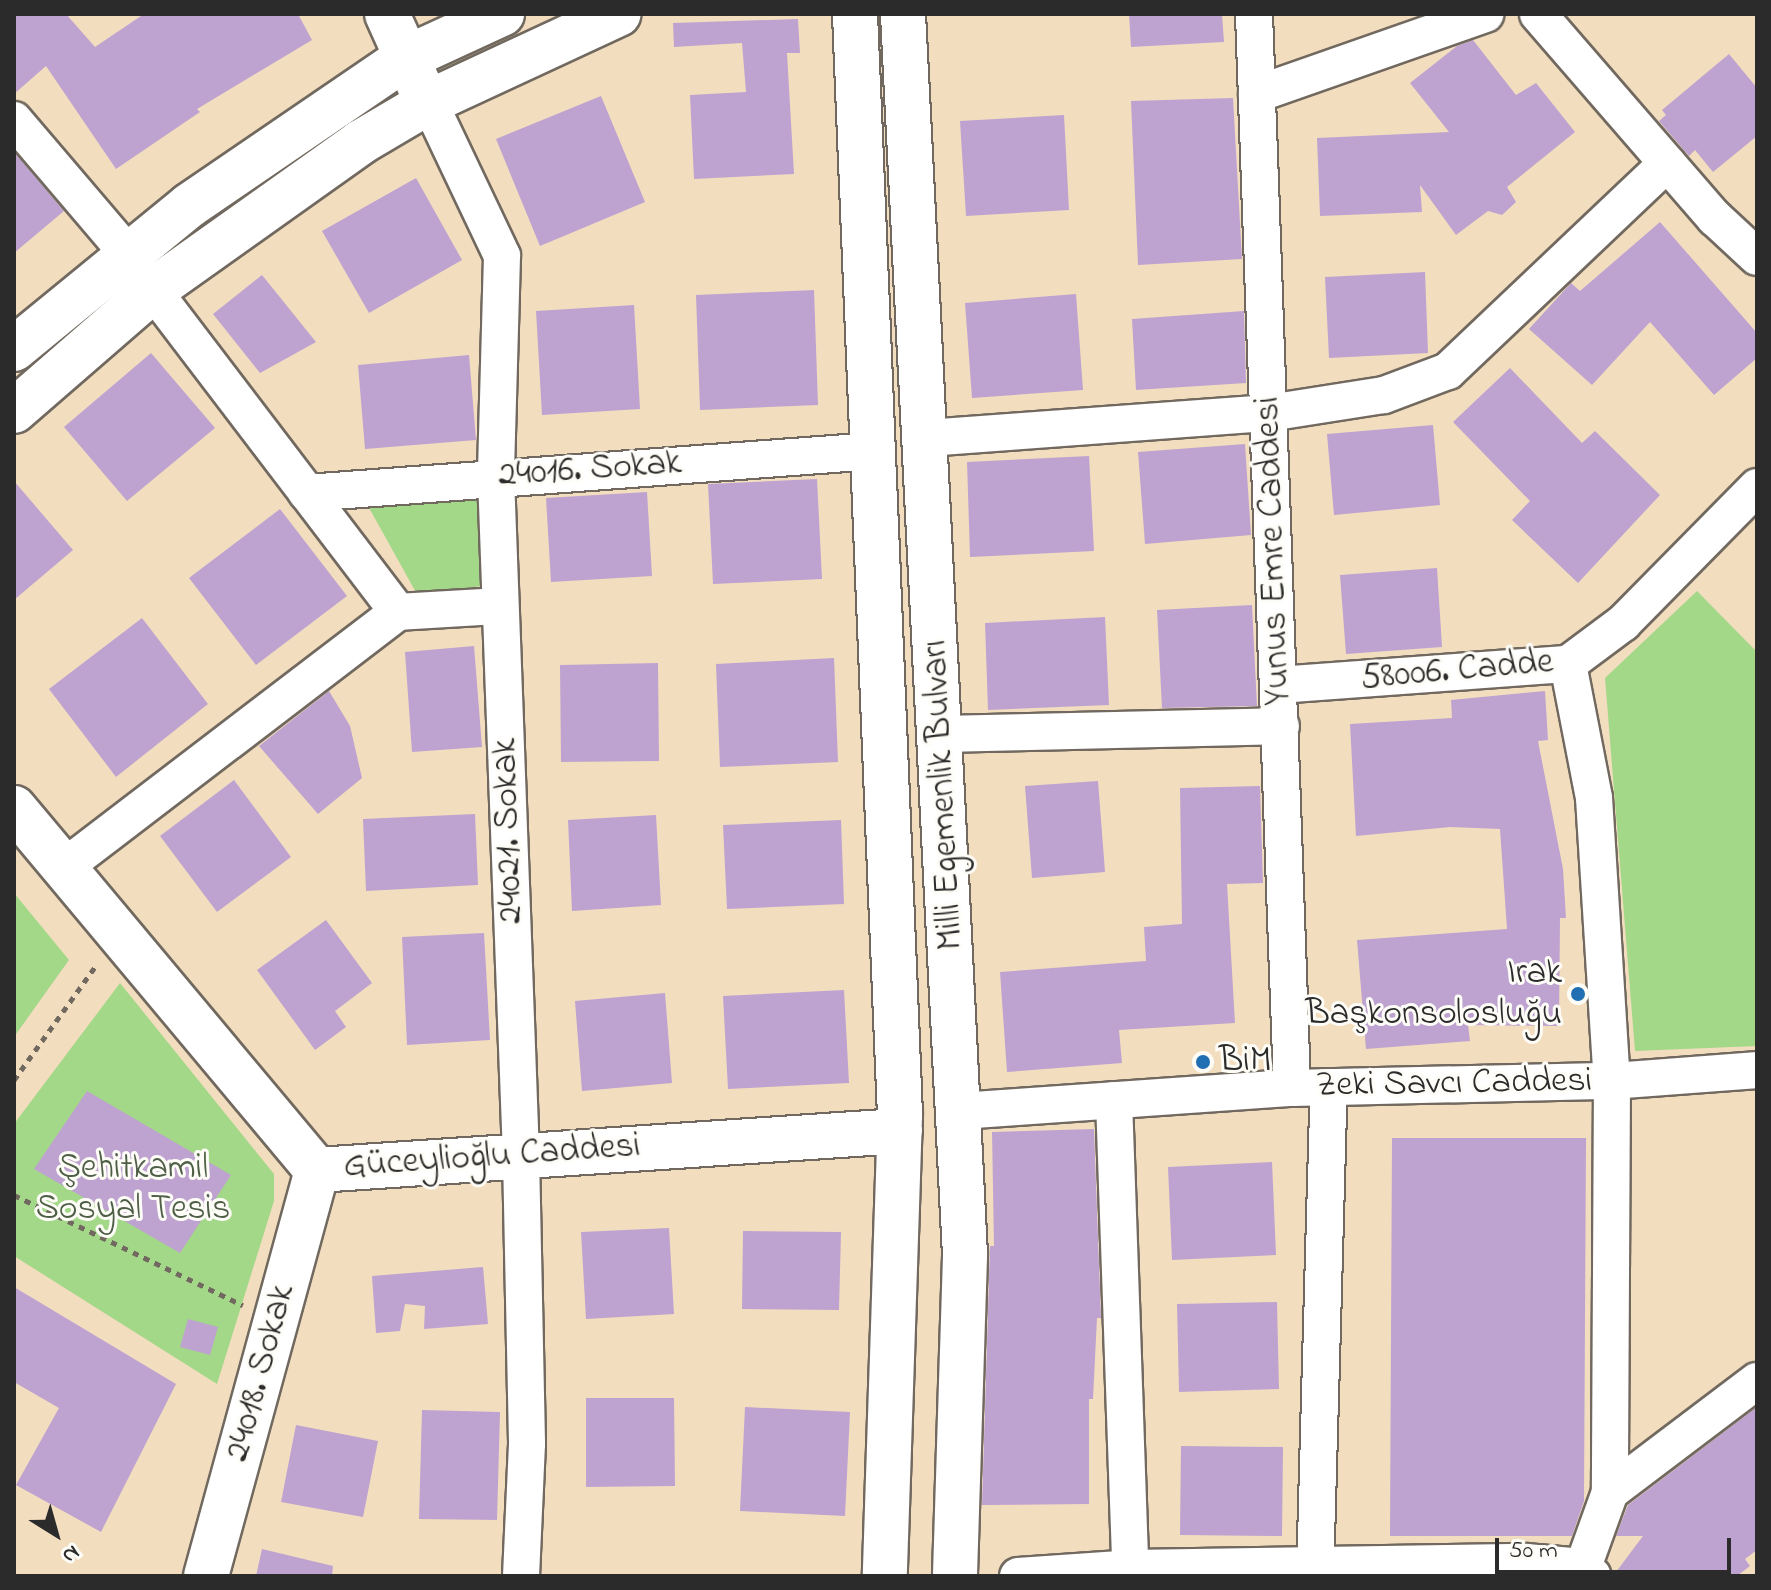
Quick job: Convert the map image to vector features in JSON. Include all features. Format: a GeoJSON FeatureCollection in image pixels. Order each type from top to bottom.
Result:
{"type":"FeatureCollection","features":[{"type":"Feature","properties":{"kind":"main road"},"geometry":{"type":"LineString","coordinates":[[387,14],[404,59],[429,102]]}},
{"type":"Feature","properties":{"kind":"main road"},"geometry":{"type":"LineString","coordinates":[[14,349],[190,205],[404,59],[502,14]]}},
{"type":"Feature","properties":{"kind":"main road"},"geometry":{"type":"LineString","coordinates":[[14,411],[153,290],[361,142],[429,102],[619,14]]}},
{"type":"Feature","properties":{"kind":"main road","name":"Milli Egemenlik Bulvarı"},"geometry":{"type":"LineString","coordinates":[[855,14],[900,1131],[885,1576]]}},
{"type":"Feature","properties":{"kind":"main road","name":"Milli Egemenlik Bulvarı"},"geometry":{"type":"LineString","coordinates":[[903,14],[927,438],[965,1256],[955,1576]]}},
{"type":"Feature","properties":{"kind":"main road","name":"Güceylioğlu Caddesi"},"geometry":{"type":"LineString","coordinates":[[14,808],[317,1170],[900,1131]]}},
{"type":"Feature","properties":{"kind":"main road","name":"24018. Sokak"},"geometry":{"type":"LineString","coordinates":[[206,1576],[317,1170]]}},
{"type":"Feature","properties":{"kind":"street","name":"Yunus Emre Caddesi"},"geometry":{"type":"LineString","coordinates":[[1254,14],[1292,1088]]}},
{"type":"Feature","properties":{"kind":"street"},"geometry":{"type":"LineString","coordinates":[[1257,94],[1485,14]]}},
{"type":"Feature","properties":{"kind":"street"},"geometry":{"type":"LineString","coordinates":[[1538,14],[1667,163],[1757,257]]}},
{"type":"Feature","properties":{"kind":"street","name":"24021. Sokak"},"geometry":{"type":"LineString","coordinates":[[429,102],[502,256],[496,477],[521,1156],[527,1444],[521,1576]]}},
{"type":"Feature","properties":{"kind":"street"},"geometry":{"type":"LineString","coordinates":[[14,120],[129,255]]}},
{"type":"Feature","properties":{"kind":"street"},"geometry":{"type":"LineString","coordinates":[[927,438],[1269,413],[1384,395],[1448,371],[1667,163]]}},
{"type":"Feature","properties":{"kind":"street"},"geometry":{"type":"LineString","coordinates":[[153,290],[398,612]]}},
{"type":"Feature","properties":{"kind":"street","name":"24016. Sokak"},"geometry":{"type":"LineString","coordinates":[[307,493],[873,451]]}},
{"type":"Feature","properties":{"kind":"street","name":"58006. Cadde"},"geometry":{"type":"LineString","coordinates":[[1279,685],[1568,664],[1623,623],[1757,487]]}},
{"type":"Feature","properties":{"kind":"street"},"geometry":{"type":"LineString","coordinates":[[63,868],[398,612],[500,606]]}},
{"type":"Feature","properties":{"kind":"street"},"geometry":{"type":"LineString","coordinates":[[1018,1576],[1131,1572],[1315,1572],[1526,1562],[1588,1571],[1610,1492],[1612,1081],[1594,798],[1568,664]]}},
{"type":"Feature","properties":{"kind":"street"},"geometry":{"type":"LineString","coordinates":[[939,734],[1281,726]]}},
{"type":"Feature","properties":{"kind":"street","name":"Zeki Savcı Caddesi"},"geometry":{"type":"LineString","coordinates":[[960,1111],[1292,1088],[1612,1081],[1757,1070]]}},
{"type":"Feature","properties":{"kind":"street"},"geometry":{"type":"LineString","coordinates":[[1315,1572],[1329,1087]]}},
{"type":"Feature","properties":{"kind":"street"},"geometry":{"type":"LineString","coordinates":[[1114,1100],[1131,1572]]}},
{"type":"Feature","properties":{"kind":"street"},"geometry":{"type":"LineString","coordinates":[[1610,1492],[1757,1381]]}},
{"type":"Feature","properties":{"kind":"path"},"geometry":{"type":"LineString","coordinates":[[14,1080],[118,933]]}},
{"type":"Feature","properties":{"kind":"path"},"geometry":{"type":"LineString","coordinates":[[14,1195],[276,1321]]}},
{"type":"Feature","properties":{"kind":"green space"},"geometry":{"type":"Polygon","coordinates":[[[482,493],[481,586],[418,596],[368,506],[482,493]]]}},
{"type":"Feature","properties":{"kind":"green space"},"geometry":{"type":"Polygon","coordinates":[[[1697,591],[1757,652],[1757,1046],[1635,1051],[1605,678],[1697,591]]]}},
{"type":"Feature","properties":{"kind":"green space"},"geometry":{"type":"Polygon","coordinates":[[[14,893],[69,960],[14,1037],[14,893]]]}},
{"type":"Feature","properties":{"kind":"green space","name":"Şehitkamil Sosyal Tesis"},"geometry":{"type":"Polygon","coordinates":[[[120,983],[274,1174],[274,1201],[217,1384],[14,1256],[14,1124],[120,983]]]}},
{"type":"Feature","properties":{"kind":"building"},"geometry":{"type":"Polygon","coordinates":[[[14,14],[66,14],[95,47],[144,14],[298,14],[312,40],[197,109],[200,112],[116,169],[46,66],[14,94],[14,14]]]}},
{"type":"Feature","properties":{"kind":"building"},"geometry":{"type":"Polygon","coordinates":[[[1129,14],[1222,14],[1224,42],[1131,47],[1129,14]]]}},
{"type":"Feature","properties":{"kind":"building"},"geometry":{"type":"Polygon","coordinates":[[[798,19],[800,53],[787,53],[794,174],[694,179],[690,95],[746,92],[742,43],[674,47],[673,23],[798,19]]]}},
{"type":"Feature","properties":{"kind":"building"},"geometry":{"type":"Polygon","coordinates":[[[1473,40],[1516,95],[1536,83],[1575,132],[1507,187],[1516,202],[1502,215],[1488,211],[1456,235],[1420,185],[1422,212],[1320,216],[1317,138],[1449,132],[1410,83],[1457,46],[1473,40]]]}},
{"type":"Feature","properties":{"kind":"building"},"geometry":{"type":"Polygon","coordinates":[[[1729,54],[1757,88],[1757,136],[1713,172],[1695,150],[1689,156],[1659,121],[1666,115],[1662,110],[1729,54]]]}},
{"type":"Feature","properties":{"kind":"building"},"geometry":{"type":"Polygon","coordinates":[[[601,96],[645,202],[540,246],[496,139],[601,96]]]}},
{"type":"Feature","properties":{"kind":"building"},"geometry":{"type":"Polygon","coordinates":[[[1233,98],[1242,259],[1138,265],[1131,101],[1233,98]]]}},
{"type":"Feature","properties":{"kind":"building"},"geometry":{"type":"Polygon","coordinates":[[[1064,115],[1069,210],[966,216],[960,121],[1064,115]]]}},
{"type":"Feature","properties":{"kind":"building"},"geometry":{"type":"Polygon","coordinates":[[[14,152],[64,211],[14,253],[14,152]]]}},
{"type":"Feature","properties":{"kind":"building"},"geometry":{"type":"Polygon","coordinates":[[[416,178],[462,260],[369,313],[322,231],[416,178]]]}},
{"type":"Feature","properties":{"kind":"building"},"geometry":{"type":"Polygon","coordinates":[[[1660,222],[1757,333],[1757,358],[1714,395],[1650,322],[1592,385],[1529,329],[1571,283],[1580,291],[1660,222]]]}},
{"type":"Feature","properties":{"kind":"building"},"geometry":{"type":"Polygon","coordinates":[[[1425,272],[1428,353],[1329,358],[1325,277],[1425,272]]]}},
{"type":"Feature","properties":{"kind":"building"},"geometry":{"type":"Polygon","coordinates":[[[262,275],[316,342],[260,373],[213,314],[262,275]]]}},
{"type":"Feature","properties":{"kind":"building"},"geometry":{"type":"Polygon","coordinates":[[[814,290],[818,405],[700,410],[696,295],[814,290]]]}},
{"type":"Feature","properties":{"kind":"building"},"geometry":{"type":"Polygon","coordinates":[[[1076,294],[1083,390],[972,398],[965,303],[1076,294]]]}},
{"type":"Feature","properties":{"kind":"building"},"geometry":{"type":"Polygon","coordinates":[[[634,305],[640,409],[542,415],[536,311],[634,305]]]}},
{"type":"Feature","properties":{"kind":"building"},"geometry":{"type":"Polygon","coordinates":[[[1244,311],[1246,383],[1136,390],[1132,319],[1244,311]]]}},
{"type":"Feature","properties":{"kind":"building"},"geometry":{"type":"Polygon","coordinates":[[[151,353],[215,428],[127,501],[64,427],[151,353]]]}},
{"type":"Feature","properties":{"kind":"building"},"geometry":{"type":"Polygon","coordinates":[[[469,355],[476,440],[365,449],[358,365],[469,355]]]}},
{"type":"Feature","properties":{"kind":"building"},"geometry":{"type":"Polygon","coordinates":[[[1510,368],[1582,443],[1595,431],[1660,495],[1578,583],[1512,520],[1530,501],[1453,422],[1510,368]]]}},
{"type":"Feature","properties":{"kind":"building"},"geometry":{"type":"Polygon","coordinates":[[[1433,425],[1440,505],[1334,515],[1327,434],[1433,425]]]}},
{"type":"Feature","properties":{"kind":"building"},"geometry":{"type":"Polygon","coordinates":[[[1245,444],[1251,535],[1145,544],[1138,452],[1245,444]]]}},
{"type":"Feature","properties":{"kind":"building"},"geometry":{"type":"Polygon","coordinates":[[[1089,456],[1094,551],[970,557],[967,462],[1089,456]]]}},
{"type":"Feature","properties":{"kind":"building"},"geometry":{"type":"Polygon","coordinates":[[[817,479],[822,579],[713,584],[708,484],[817,479]]]}},
{"type":"Feature","properties":{"kind":"building"},"geometry":{"type":"Polygon","coordinates":[[[14,481],[73,550],[14,600],[14,481]]]}},
{"type":"Feature","properties":{"kind":"building"},"geometry":{"type":"Polygon","coordinates":[[[647,492],[652,576],[551,582],[546,498],[647,492]]]}},
{"type":"Feature","properties":{"kind":"building"},"geometry":{"type":"Polygon","coordinates":[[[280,509],[347,596],[256,665],[189,578],[280,509]]]}},
{"type":"Feature","properties":{"kind":"building"},"geometry":{"type":"Polygon","coordinates":[[[1437,568],[1442,647],[1346,654],[1340,575],[1437,568]]]}},
{"type":"Feature","properties":{"kind":"building"},"geometry":{"type":"Polygon","coordinates":[[[1252,605],[1257,706],[1162,708],[1157,610],[1252,605]]]}},
{"type":"Feature","properties":{"kind":"building"},"geometry":{"type":"Polygon","coordinates":[[[1105,617],[1109,705],[988,710],[985,623],[1105,617]]]}},
{"type":"Feature","properties":{"kind":"building"},"geometry":{"type":"Polygon","coordinates":[[[142,618],[208,704],[116,777],[49,689],[142,618]]]}},
{"type":"Feature","properties":{"kind":"building"},"geometry":{"type":"Polygon","coordinates":[[[474,646],[482,747],[412,752],[405,652],[474,646]]]}},
{"type":"Feature","properties":{"kind":"building"},"geometry":{"type":"Polygon","coordinates":[[[834,658],[838,762],[720,767],[716,664],[834,658]]]}},
{"type":"Feature","properties":{"kind":"building"},"geometry":{"type":"Polygon","coordinates":[[[658,663],[659,761],[561,762],[560,665],[658,663]]]}},
{"type":"Feature","properties":{"kind":"building"},"geometry":{"type":"Polygon","coordinates":[[[329,691],[350,726],[362,778],[318,814],[259,746],[329,691]]]}},
{"type":"Feature","properties":{"kind":"building"},"geometry":{"type":"Polygon","coordinates":[[[1545,691],[1548,740],[1538,741],[1563,869],[1566,918],[1560,918],[1559,1026],[1468,1025],[1470,1041],[1366,1049],[1357,940],[1507,929],[1500,829],[1450,827],[1356,836],[1350,724],[1452,718],[1451,700],[1545,691]]]}},
{"type":"Feature","properties":{"kind":"building"},"geometry":{"type":"Polygon","coordinates":[[[234,780],[291,857],[217,912],[160,836],[234,780]]]}},
{"type":"Feature","properties":{"kind":"building"},"geometry":{"type":"Polygon","coordinates":[[[1098,781],[1105,872],[1032,878],[1025,786],[1098,781]]]}},
{"type":"Feature","properties":{"kind":"building"},"geometry":{"type":"Polygon","coordinates":[[[1260,786],[1263,883],[1227,884],[1235,1023],[1119,1030],[1122,1063],[1007,1072],[1000,972],[1146,961],[1144,927],[1182,924],[1180,788],[1260,786]]]}},
{"type":"Feature","properties":{"kind":"building"},"geometry":{"type":"Polygon","coordinates":[[[475,814],[478,885],[366,891],[363,819],[475,814]]]}},
{"type":"Feature","properties":{"kind":"building"},"geometry":{"type":"Polygon","coordinates":[[[656,815],[661,905],[572,911],[568,820],[656,815]]]}},
{"type":"Feature","properties":{"kind":"building"},"geometry":{"type":"Polygon","coordinates":[[[841,820],[844,904],[727,909],[723,825],[841,820]]]}},
{"type":"Feature","properties":{"kind":"building"},"geometry":{"type":"Polygon","coordinates":[[[326,920],[372,983],[335,1011],[346,1027],[315,1050],[257,970],[326,920]]]}},
{"type":"Feature","properties":{"kind":"building"},"geometry":{"type":"Polygon","coordinates":[[[484,933],[490,1040],[407,1045],[402,937],[484,933]]]}},
{"type":"Feature","properties":{"kind":"building"},"geometry":{"type":"Polygon","coordinates":[[[844,990],[849,1083],[728,1089],[723,996],[844,990]]]}},
{"type":"Feature","properties":{"kind":"building"},"geometry":{"type":"Polygon","coordinates":[[[665,993],[672,1083],[582,1091],[575,1001],[665,993]]]}},
{"type":"Feature","properties":{"kind":"building"},"geometry":{"type":"Polygon","coordinates":[[[87,1091],[231,1175],[180,1253],[34,1169],[87,1091]]]}},
{"type":"Feature","properties":{"kind":"building"},"geometry":{"type":"Polygon","coordinates":[[[1094,1129],[1101,1318],[1097,1318],[1093,1399],[1089,1399],[1089,1504],[982,1505],[990,1246],[994,1246],[992,1132],[1094,1129]]]}},
{"type":"Feature","properties":{"kind":"building"},"geometry":{"type":"Polygon","coordinates":[[[1392,1138],[1586,1138],[1584,1501],[1572,1536],[1390,1536],[1392,1138]]]}},
{"type":"Feature","properties":{"kind":"building"},"geometry":{"type":"Polygon","coordinates":[[[1272,1162],[1276,1255],[1172,1260],[1168,1167],[1272,1162]]]}},
{"type":"Feature","properties":{"kind":"building"},"geometry":{"type":"Polygon","coordinates":[[[669,1228],[674,1314],[586,1319],[581,1232],[669,1228]]]}},
{"type":"Feature","properties":{"kind":"building"},"geometry":{"type":"Polygon","coordinates":[[[743,1231],[841,1232],[839,1310],[742,1309],[743,1231]]]}},
{"type":"Feature","properties":{"kind":"building"},"geometry":{"type":"Polygon","coordinates":[[[483,1267],[488,1324],[424,1329],[425,1306],[405,1304],[400,1331],[376,1333],[372,1276],[483,1267]]]}},
{"type":"Feature","properties":{"kind":"building"},"geometry":{"type":"Polygon","coordinates":[[[14,1287],[176,1384],[101,1532],[16,1485],[59,1408],[14,1382],[14,1287]]]}},
{"type":"Feature","properties":{"kind":"building"},"geometry":{"type":"Polygon","coordinates":[[[1277,1302],[1279,1389],[1179,1392],[1177,1304],[1277,1302]]]}},
{"type":"Feature","properties":{"kind":"building"},"geometry":{"type":"Polygon","coordinates":[[[188,1319],[218,1327],[210,1355],[180,1347],[188,1319]]]}},
{"type":"Feature","properties":{"kind":"building"},"geometry":{"type":"Polygon","coordinates":[[[586,1398],[674,1398],[675,1486],[586,1487],[586,1398]]]}},
{"type":"Feature","properties":{"kind":"building"},"geometry":{"type":"Polygon","coordinates":[[[745,1407],[850,1412],[845,1516],[740,1511],[745,1407]]]}},
{"type":"Feature","properties":{"kind":"building"},"geometry":{"type":"Polygon","coordinates":[[[1757,1407],[1757,1550],[1745,1559],[1750,1566],[1737,1576],[1613,1576],[1643,1536],[1616,1536],[1628,1505],[1757,1407]]]}},
{"type":"Feature","properties":{"kind":"building"},"geometry":{"type":"Polygon","coordinates":[[[422,1410],[500,1412],[497,1520],[419,1519],[422,1410]]]}},
{"type":"Feature","properties":{"kind":"building"},"geometry":{"type":"Polygon","coordinates":[[[296,1425],[378,1441],[363,1517],[281,1502],[296,1425]]]}},
{"type":"Feature","properties":{"kind":"building"},"geometry":{"type":"Polygon","coordinates":[[[1181,1446],[1283,1447],[1282,1536],[1180,1535],[1181,1446]]]}},
{"type":"Feature","properties":{"kind":"building"},"geometry":{"type":"Polygon","coordinates":[[[262,1549],[333,1566],[332,1576],[256,1576],[262,1549]]]}},
{"type":"Feature","properties":{"kind":"place","name":"Irak Başkonsolosluğu"},"geometry":{"type":"Point","coordinates":[1578,994]}},
{"type":"Feature","properties":{"kind":"place","name":"BiM"},"geometry":{"type":"Point","coordinates":[1203,1062]}}]}
